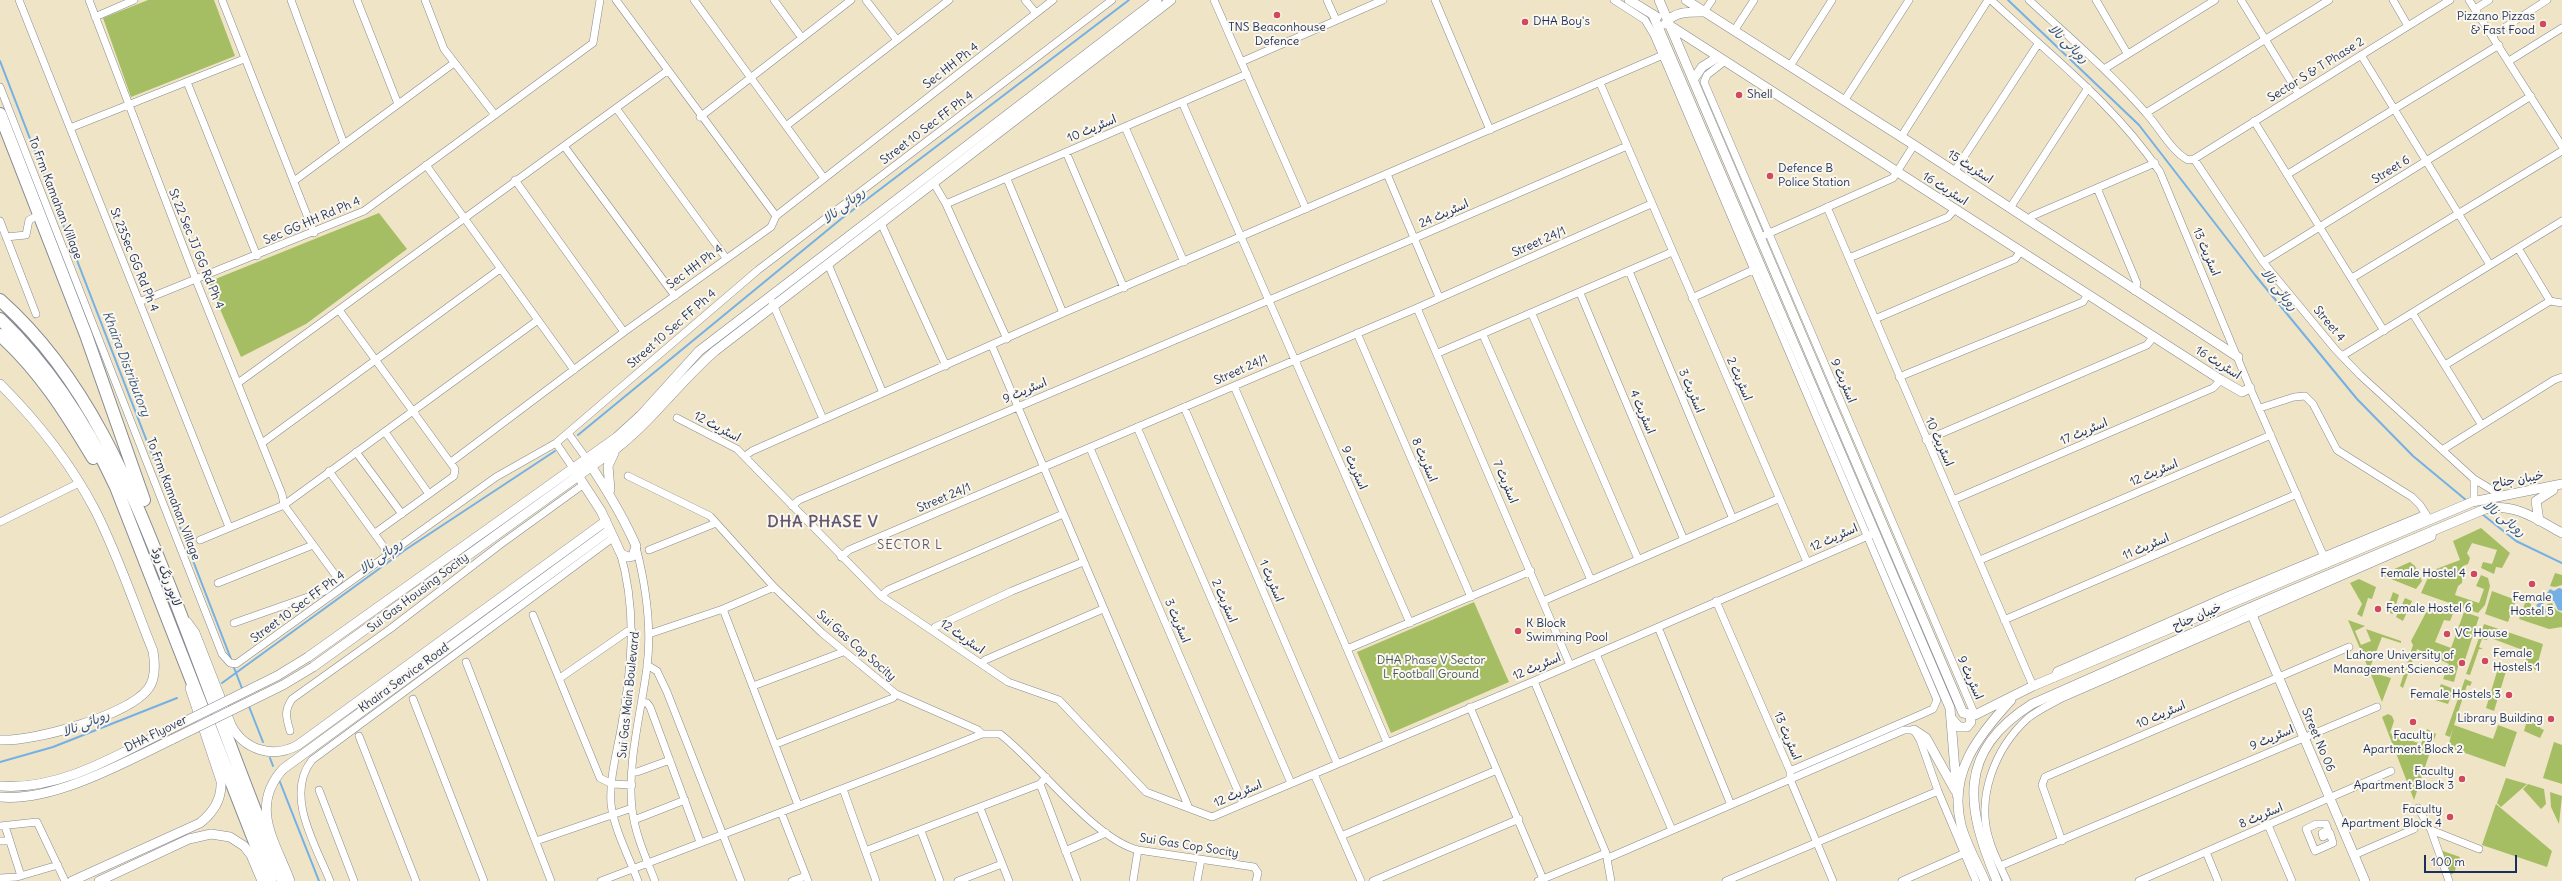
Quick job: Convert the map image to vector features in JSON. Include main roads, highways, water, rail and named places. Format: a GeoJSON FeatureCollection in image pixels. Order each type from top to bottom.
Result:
{"type":"FeatureCollection","features":[{"type":"Feature","properties":{"kind":"highway"},"geometry":{"type":"LineString","coordinates":[[0,114],[86,335],[133,472],[174,580],[178,607]]}},
{"type":"Feature","properties":{"kind":"highway","name":"لاہور رنگ روڈ"},"geometry":{"type":"LineString","coordinates":[[0,300],[39,341],[69,379],[105,436],[134,495],[283,881]]}},
{"type":"Feature","properties":{"kind":"highway","name":"لاہور رنگ روڈ"},"geometry":{"type":"LineString","coordinates":[[0,319],[18,336],[68,400],[100,454],[116,487],[270,881]]}},
{"type":"Feature","properties":{"kind":"highway"},"geometry":{"type":"LineString","coordinates":[[0,335],[28,362],[45,383],[102,471],[116,487]]}},
{"type":"Feature","properties":{"kind":"main road"},"geometry":{"type":"LineString","coordinates":[[772,301],[1156,0]]}},
{"type":"Feature","properties":{"kind":"main road"},"geometry":{"type":"LineString","coordinates":[[772,301],[828,264],[1171,0]]}},
{"type":"Feature","properties":{"kind":"main road"},"geometry":{"type":"LineString","coordinates":[[1630,4],[1658,14],[1667,23],[1698,85],[1760,237],[1960,707],[1963,713],[1972,715],[1971,722],[1967,727],[1959,727],[1952,719],[1871,534],[1662,32],[1658,14],[1659,0]]}},
{"type":"Feature","properties":{"kind":"main road","name":"اسٹریٹ 15"},"geometry":{"type":"LineString","coordinates":[[1686,0],[1901,136],[2238,357]]}},
{"type":"Feature","properties":{"kind":"main road"},"geometry":{"type":"LineString","coordinates":[[1662,32],[1667,23],[1681,13],[1704,12]]}},
{"type":"Feature","properties":{"kind":"main road","name":"اسٹریٹ 16"},"geometry":{"type":"LineString","coordinates":[[1667,23],[1897,173],[2221,380],[2242,392],[2250,388]]}},
{"type":"Feature","properties":{"kind":"main road"},"geometry":{"type":"LineString","coordinates":[[1698,85],[1702,68],[1721,59]]}},
{"type":"Feature","properties":{"kind":"main road","name":"DHA Flyover"},"geometry":{"type":"LineString","coordinates":[[0,797],[45,792],[78,783],[173,739],[283,685],[313,667],[581,480],[592,467],[647,423],[690,372],[772,301]]}},
{"type":"Feature","properties":{"kind":"main road","name":"DHA Flyover"},"geometry":{"type":"LineString","coordinates":[[0,786],[44,783],[80,772],[277,676],[308,657],[617,437],[641,415],[699,351],[772,301]]}},
{"type":"Feature","properties":{"kind":"main road"},"geometry":{"type":"LineString","coordinates":[[0,384],[38,426],[80,483],[112,547],[153,651],[154,672],[149,689],[134,701],[84,724],[55,733],[29,738],[0,740]]}},
{"type":"Feature","properties":{"kind":"main road"},"geometry":{"type":"LineString","coordinates":[[612,499],[607,474],[610,459],[617,448]]}},
{"type":"Feature","properties":{"kind":"main road","name":"Sui Gas Main Boulevard"},"geometry":{"type":"LineString","coordinates":[[573,468],[606,521],[620,552],[625,557],[630,557],[636,552],[636,546],[612,499],[586,458]]}},
{"type":"Feature","properties":{"kind":"main road"},"geometry":{"type":"LineString","coordinates":[[2539,521],[2536,501],[2562,485]]}},
{"type":"Feature","properties":{"kind":"main road","name":"خیبان جناح"},"geometry":{"type":"LineString","coordinates":[[1972,715],[2015,697],[2033,686],[2231,605],[2325,560],[2427,517],[2473,502],[2562,485]]}},
{"type":"Feature","properties":{"kind":"main road","name":"خیبان جناح"},"geometry":{"type":"LineString","coordinates":[[1997,881],[1973,800],[1975,781],[1982,752],[1992,737],[2009,719],[2032,704],[2061,694],[2249,608],[2485,509],[2507,507],[2562,533]]}},
{"type":"Feature","properties":{"kind":"main road"},"geometry":{"type":"LineString","coordinates":[[178,607],[195,633],[231,725],[238,737],[261,751],[284,751],[298,745],[606,521]]}},
{"type":"Feature","properties":{"kind":"main road"},"geometry":{"type":"LineString","coordinates":[[265,817],[266,803],[272,786],[289,764],[612,534]]}},
{"type":"Feature","properties":{"kind":"main road","name":"Street No 06"},"geometry":{"type":"LineString","coordinates":[[2249,608],[2365,881]]}},
{"type":"Feature","properties":{"kind":"main road"},"geometry":{"type":"LineString","coordinates":[[72,881],[200,823],[211,812],[219,800],[221,781],[193,703],[183,660]]}},
{"type":"Feature","properties":{"kind":"main road","name":"خیبان جناح"},"geometry":{"type":"LineString","coordinates":[[1985,881],[1961,825],[1957,795],[1961,773],[1976,741],[2015,697]]}},
{"type":"Feature","properties":{"kind":"main road"},"geometry":{"type":"LineString","coordinates":[[1952,719],[1957,795]]}},
{"type":"Feature","properties":{"kind":"main road"},"geometry":{"type":"LineString","coordinates":[[1914,730],[1926,738],[1957,795]]}},
{"type":"Feature","properties":{"kind":"main road"},"geometry":{"type":"LineString","coordinates":[[248,788],[265,817],[290,881]]}},
{"type":"Feature","properties":{"kind":"main road"},"geometry":{"type":"LineString","coordinates":[[99,881],[189,839],[211,834],[230,837],[244,846],[251,855],[262,881]]}},
{"type":"Feature","properties":{"kind":"water"},"geometry":{"type":"Polygon","coordinates":[[[2559,588],[2562,589],[2562,611],[2558,610],[2554,601],[2546,600],[2543,604],[2547,612],[2544,615],[2536,605],[2541,602],[2550,589],[2554,591],[2559,588]]]}},
{"type":"Feature","properties":{"kind":"waterway","name":"روہائی نالا"},"geometry":{"type":"LineString","coordinates":[[578,435],[841,219],[1129,0]]}},
{"type":"Feature","properties":{"kind":"waterway","name":"روہائی نالا"},"geometry":{"type":"LineString","coordinates":[[2008,0],[2139,125],[2255,275],[2357,399],[2413,456],[2466,500]]}},
{"type":"Feature","properties":{"kind":"waterway","name":"Khaira Distributory"},"geometry":{"type":"LineString","coordinates":[[0,61],[231,659]]}},
{"type":"Feature","properties":{"kind":"waterway","name":"روہائی نالا"},"geometry":{"type":"LineString","coordinates":[[222,683],[405,550],[555,451]]}},
{"type":"Feature","properties":{"kind":"waterway","name":"روہائی نالا"},"geometry":{"type":"LineString","coordinates":[[2482,514],[2516,541],[2562,563]]}},
{"type":"Feature","properties":{"kind":"waterway"},"geometry":{"type":"LineString","coordinates":[[233,665],[243,691]]}},
{"type":"Feature","properties":{"kind":"waterway","name":"روہائی نالا"},"geometry":{"type":"LineString","coordinates":[[0,762],[53,747],[177,698]]}},
{"type":"Feature","properties":{"kind":"waterway"},"geometry":{"type":"LineString","coordinates":[[248,704],[263,742]]}},
{"type":"Feature","properties":{"kind":"waterway"},"geometry":{"type":"LineString","coordinates":[[270,758],[273,766]]}},
{"type":"Feature","properties":{"kind":"waterway"},"geometry":{"type":"LineString","coordinates":[[280,782],[319,881]]}},
{"type":"Feature","properties":{"kind":"place","name":"TNS Beaconhouse Defence"},"geometry":{"type":"Point","coordinates":[1277,15]}},
{"type":"Feature","properties":{"kind":"place","name":"DHA Boy's"},"geometry":{"type":"Point","coordinates":[1525,22]}},
{"type":"Feature","properties":{"kind":"place","name":"Pizzano Pizzas & Fast Food"},"geometry":{"type":"Point","coordinates":[2543,24]}},
{"type":"Feature","properties":{"kind":"place","name":"Shell"},"geometry":{"type":"Point","coordinates":[1739,95]}},
{"type":"Feature","properties":{"kind":"place","name":"Defence B Police Station"},"geometry":{"type":"Point","coordinates":[1770,176]}},
{"type":"Feature","properties":{"kind":"place","name":"Female Hostel 4"},"geometry":{"type":"Point","coordinates":[2474,574]}},
{"type":"Feature","properties":{"kind":"place","name":"Female Hostel 5"},"geometry":{"type":"Point","coordinates":[2532,584]}},
{"type":"Feature","properties":{"kind":"place","name":"Female Hostel 6"},"geometry":{"type":"Point","coordinates":[2378,609]}},
{"type":"Feature","properties":{"kind":"place","name":"K Block Swimming Pool"},"geometry":{"type":"Point","coordinates":[1518,631]}},
{"type":"Feature","properties":{"kind":"place","name":"VC House"},"geometry":{"type":"Point","coordinates":[2447,634]}},
{"type":"Feature","properties":{"kind":"place","name":"Female Hostels 1"},"geometry":{"type":"Point","coordinates":[2485,661]}},
{"type":"Feature","properties":{"kind":"place","name":"Lahore University of Management Sciences"},"geometry":{"type":"Point","coordinates":[2462,663]}},
{"type":"Feature","properties":{"kind":"place","name":"Female Hostels 3"},"geometry":{"type":"Point","coordinates":[2509,695]}},
{"type":"Feature","properties":{"kind":"place","name":"Library Building"},"geometry":{"type":"Point","coordinates":[2551,719]}},
{"type":"Feature","properties":{"kind":"place","name":"Faculty Apartment Block 2"},"geometry":{"type":"Point","coordinates":[2413,722]}},
{"type":"Feature","properties":{"kind":"place","name":"Faculty Apartment Block 3"},"geometry":{"type":"Point","coordinates":[2462,779]}},
{"type":"Feature","properties":{"kind":"place","name":"Faculty Apartment Block 4"},"geometry":{"type":"Point","coordinates":[2450,817]}},
{"type":"Feature","properties":{"kind":"district","name":"DHA PHASE V"},"geometry":{"type":"Point","coordinates":[823,522]}},
{"type":"Feature","properties":{"kind":"district","name":"SECTOR L"},"geometry":{"type":"Point","coordinates":[910,545]}},
{"type":"Feature","properties":{"kind":"park label","name":"DHA Phase V Sector L Football Ground"},"geometry":{"type":"Point","coordinates":[1431,668]}}]}
